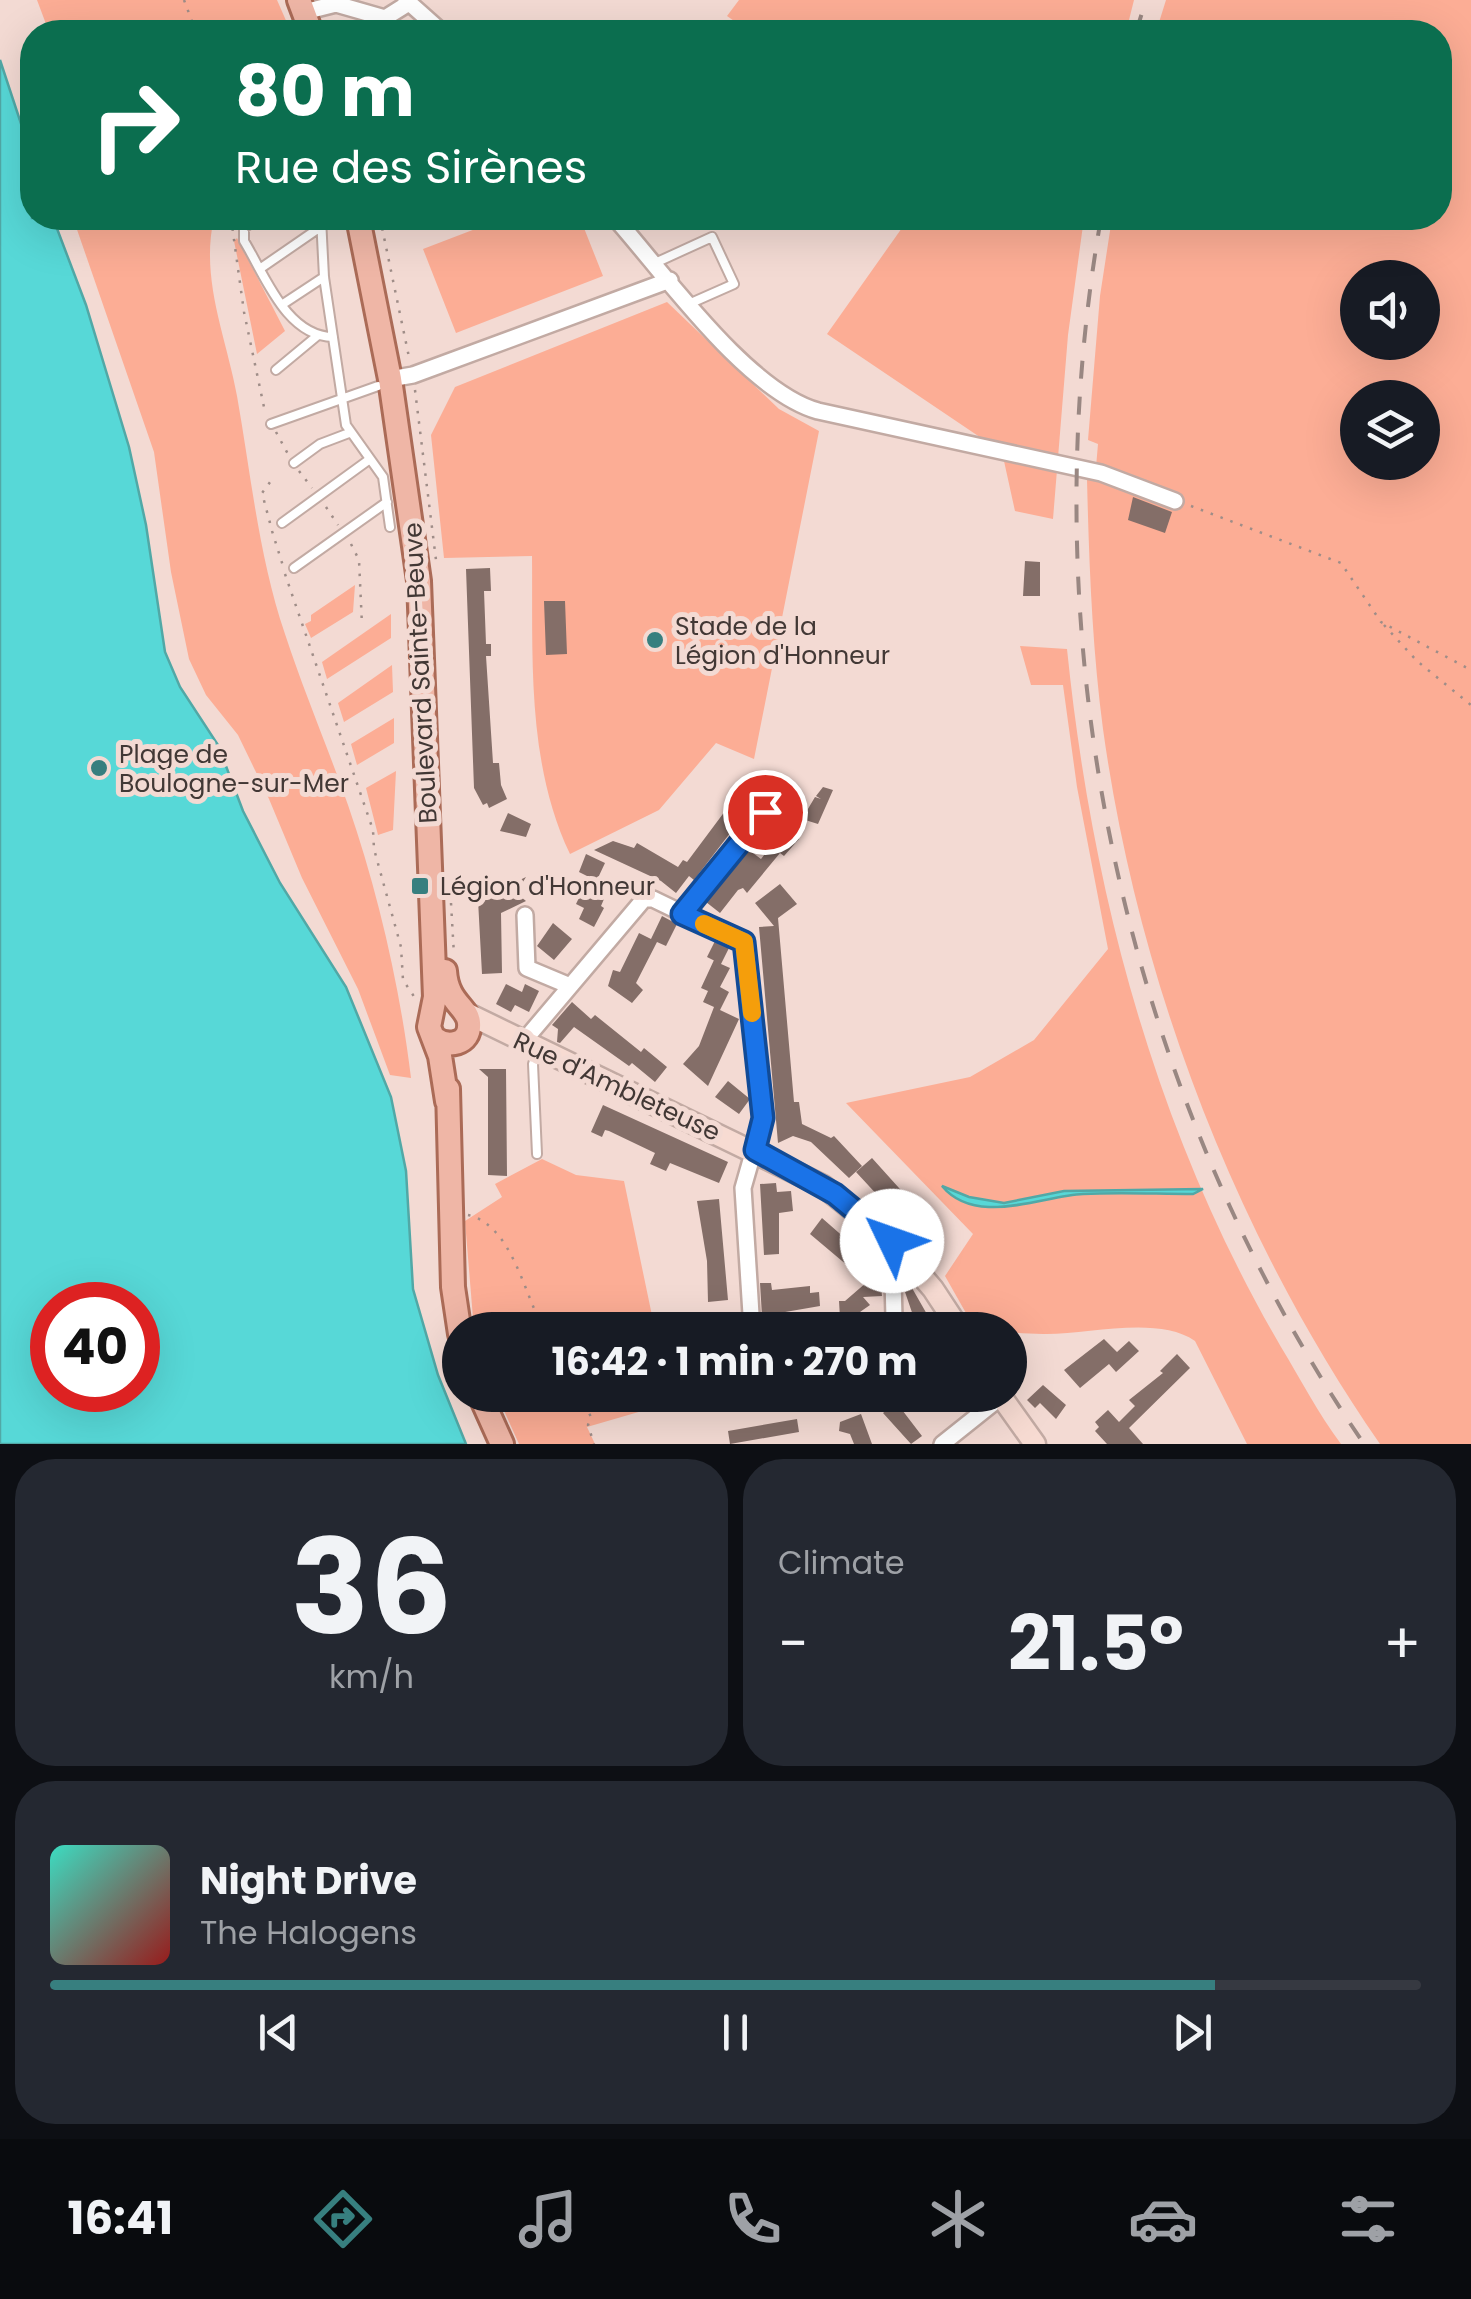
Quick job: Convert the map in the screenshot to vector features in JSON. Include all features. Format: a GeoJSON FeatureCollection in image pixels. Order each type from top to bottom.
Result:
{"type":"FeatureCollection","features":[{"type":"Feature","properties":{"kind":"main road","name":"Boulevard Sainte-Beuve"},"geometry":{"type":"LineString","coordinates":[[360,230],[429,580],[445,980],[461,1025],[451,1062],[447,1101],[457,1312]]}},
{"type":"Feature","properties":{"kind":"main road","name":"Boulevard Sainte-Beuve"},"geometry":{"type":"LineString","coordinates":[[372,230],[419,582],[436,997],[424,1006],[447,1101]]}},
{"type":"Feature","properties":{"kind":"main road"},"geometry":{"type":"LineString","coordinates":[[424,1006],[444,1005],[461,1025],[444,1044],[434,1038]]}},
{"type":"Feature","properties":{"kind":"main road"},"geometry":{"type":"LineString","coordinates":[[488,1412],[502,1444]]}},
{"type":"Feature","properties":{"kind":"street"},"geometry":{"type":"LineString","coordinates":[[312,11],[336,4],[384,18],[408,1],[429,20]]}},
{"type":"Feature","properties":{"kind":"street"},"geometry":{"type":"LineString","coordinates":[[626,230],[750,367],[804,406],[1100,473],[1175,500]]}},
{"type":"Feature","properties":{"kind":"street"},"geometry":{"type":"LineString","coordinates":[[391,381],[670,280]]}},
{"type":"Feature","properties":{"kind":"street"},"geometry":{"type":"LineString","coordinates":[[682,914],[765,812]]}},
{"type":"Feature","properties":{"kind":"street"},"geometry":{"type":"LineString","coordinates":[[530,1045],[570,986],[640,902],[653,900],[744,942],[763,1118],[743,1188],[751,1312]]}},
{"type":"Feature","properties":{"kind":"street"},"geometry":{"type":"LineString","coordinates":[[525,915],[527,968],[570,986]]}},
{"type":"Feature","properties":{"kind":"street","name":"Rue d'Ambleteuse"},"geometry":{"type":"LineString","coordinates":[[461,1025],[499,1031],[530,1045],[755,1150],[835,1194],[892,1241],[948,1312]]}},
{"type":"Feature","properties":{"kind":"street"},"geometry":{"type":"LineString","coordinates":[[892,1241],[894,1312]]}},
{"type":"Feature","properties":{"kind":"street"},"geometry":{"type":"LineString","coordinates":[[942,1444],[981,1412]]}},
{"type":"Feature","properties":{"kind":"street"},"geometry":{"type":"LineString","coordinates":[[1012,1412],[1035,1444]]}},
{"type":"Feature","properties":{"kind":"lane"},"geometry":{"type":"LineString","coordinates":[[244,230],[242,237],[294,320],[317,336],[332,336]]}},
{"type":"Feature","properties":{"kind":"lane"},"geometry":{"type":"LineString","coordinates":[[261,268],[311,230]]}},
{"type":"Feature","properties":{"kind":"lane"},"geometry":{"type":"LineString","coordinates":[[321,230],[324,277],[342,399],[350,433],[383,478],[390,527]]}},
{"type":"Feature","properties":{"kind":"lane"},"geometry":{"type":"LineString","coordinates":[[655,264],[712,237],[734,284],[691,303]]}},
{"type":"Feature","properties":{"kind":"lane"},"geometry":{"type":"LineString","coordinates":[[282,304],[324,277]]}},
{"type":"Feature","properties":{"kind":"lane"},"geometry":{"type":"LineString","coordinates":[[276,370],[317,336]]}},
{"type":"Feature","properties":{"kind":"lane"},"geometry":{"type":"LineString","coordinates":[[272,424],[391,381]]}},
{"type":"Feature","properties":{"kind":"lane"},"geometry":{"type":"LineString","coordinates":[[294,463],[320,444],[350,433]]}},
{"type":"Feature","properties":{"kind":"lane"},"geometry":{"type":"LineString","coordinates":[[282,523],[370,459]]}},
{"type":"Feature","properties":{"kind":"lane"},"geometry":{"type":"LineString","coordinates":[[294,568],[388,502]]}},
{"type":"Feature","properties":{"kind":"lane"},"geometry":{"type":"LineString","coordinates":[[530,1045],[537,1154]]}},
{"type":"Feature","properties":{"kind":"path"},"geometry":{"type":"LineString","coordinates":[[231,230],[258,391],[294,463]]}},
{"type":"Feature","properties":{"kind":"path"},"geometry":{"type":"LineString","coordinates":[[273,478],[262,492],[307,647],[328,695],[372,830],[401,947],[403,980],[424,1006]]}},
{"type":"Feature","properties":{"kind":"path"},"geometry":{"type":"LineString","coordinates":[[1175,500],[1341,563],[1382,622],[1418,661],[1471,706]]}},
{"type":"Feature","properties":{"kind":"path"},"geometry":{"type":"LineString","coordinates":[[1382,622],[1471,670]]}},
{"type":"Feature","properties":{"kind":"path"},"geometry":{"type":"LineString","coordinates":[[450,1212],[482,1218],[496,1230],[535,1312]]}},
{"type":"Feature","properties":{"kind":"path"},"geometry":{"type":"LineString","coordinates":[[589,1412],[592,1417],[588,1425],[594,1444]]}},
{"type":"Feature","properties":{"kind":"shaded area"},"geometry":{"type":"Polygon","coordinates":[[[37,0],[277,0],[286,20],[44,20],[37,0]]]}},
{"type":"Feature","properties":{"kind":"shaded area"},"geometry":{"type":"Polygon","coordinates":[[[739,0],[1134,0],[1129,20],[733,20],[727,16],[739,0]]]}},
{"type":"Feature","properties":{"kind":"shaded area"},"geometry":{"type":"Polygon","coordinates":[[[1166,0],[1471,0],[1471,1444],[1380,1444],[1280,1280],[1200,1103],[1141,918],[1119,824],[1096,667],[1087,479],[1096,467],[1098,444],[1088,440],[1100,296],[1110,230],[1452,230],[1452,20],[1160,20],[1166,0]]]}},
{"type":"Feature","properties":{"kind":"shaded area"},"geometry":{"type":"Polygon","coordinates":[[[77,230],[212,230],[212,285],[237,396],[268,576],[292,656],[369,872],[387,940],[411,1078],[390,1075],[358,989],[302,878],[269,799],[238,735],[206,695],[189,659],[171,572],[154,452],[77,230]]]}},
{"type":"Feature","properties":{"kind":"shaded area"},"geometry":{"type":"Polygon","coordinates":[[[473,230],[585,230],[603,276],[456,333],[423,249],[473,230]]]}},
{"type":"Feature","properties":{"kind":"shaded area"},"geometry":{"type":"Polygon","coordinates":[[[901,230],[1082,230],[1068,335],[1053,519],[1015,511],[1002,452],[827,334],[901,230]]]}},
{"type":"Feature","properties":{"kind":"shaded area"},"geometry":{"type":"Polygon","coordinates":[[[237,238],[285,331],[257,354],[234,241],[237,238]]]}},
{"type":"Feature","properties":{"kind":"shaded area","name":"Stade de la Légion d'Honneur"},"geometry":{"type":"Polygon","coordinates":[[[667,302],[779,409],[819,431],[754,759],[716,743],[659,810],[570,854],[556,819],[539,745],[533,670],[532,556],[444,558],[431,435],[455,387],[667,302]]]}},
{"type":"Feature","properties":{"kind":"shaded area"},"geometry":{"type":"Polygon","coordinates":[[[355,585],[353,612],[311,638],[305,624],[311,621],[311,615],[355,585]]]}},
{"type":"Feature","properties":{"kind":"shaded area"},"geometry":{"type":"Polygon","coordinates":[[[391,614],[391,638],[327,679],[322,662],[391,614]]]}},
{"type":"Feature","properties":{"kind":"shaded area"},"geometry":{"type":"Polygon","coordinates":[[[1020,646],[1067,649],[1093,831],[1136,1010],[1165,1097],[1237,1266],[1341,1444],[1247,1444],[1195,1341],[1179,1333],[1121,1328],[1027,1333],[1027,1312],[965,1312],[945,1276],[973,1234],[846,1103],[970,1077],[1034,1040],[1108,949],[1077,787],[1063,685],[1031,685],[1020,646]]]}},
{"type":"Feature","properties":{"kind":"shaded area"},"geometry":{"type":"Polygon","coordinates":[[[392,665],[393,692],[344,722],[338,703],[392,665]]]}},
{"type":"Feature","properties":{"kind":"shaded area"},"geometry":{"type":"Polygon","coordinates":[[[394,718],[394,743],[357,765],[351,744],[394,718]]]}},
{"type":"Feature","properties":{"kind":"shaded area"},"geometry":{"type":"Polygon","coordinates":[[[396,771],[393,830],[378,835],[366,788],[396,771]]]}},
{"type":"Feature","properties":{"kind":"shaded area"},"geometry":{"type":"Polygon","coordinates":[[[542,1159],[576,1175],[624,1181],[651,1312],[473,1312],[465,1221],[502,1197],[495,1184],[542,1159]]]}},
{"type":"Feature","properties":{"kind":"shaded area"},"geometry":{"type":"Polygon","coordinates":[[[505,1412],[639,1412],[587,1427],[595,1444],[519,1444],[505,1412]]]}},
{"type":"Feature","properties":{"kind":"water","name":"Plage de Boulogne-sur-Mer"},"geometry":{"type":"Polygon","coordinates":[[[0,60],[20,121],[20,230],[58,230],[86,305],[129,447],[146,525],[165,652],[180,687],[218,745],[243,811],[280,883],[346,987],[391,1097],[406,1171],[413,1289],[442,1385],[442,1412],[453,1412],[466,1444],[0,1444],[0,60]]]}},
{"type":"Feature","properties":{"kind":"water"},"geometry":{"type":"Polygon","coordinates":[[[942,1186],[969,1197],[1004,1203],[1064,1191],[1203,1189],[1193,1194],[1083,1194],[990,1207],[956,1198],[942,1186]]]}},
{"type":"Feature","properties":{"kind":"building"},"geometry":{"type":"Polygon","coordinates":[[[1133,497],[1172,512],[1165,533],[1128,520],[1133,497]]]}},
{"type":"Feature","properties":{"kind":"building"},"geometry":{"type":"Polygon","coordinates":[[[1025,561],[1040,562],[1040,596],[1023,596],[1025,561]]]}},
{"type":"Feature","properties":{"kind":"building"},"geometry":{"type":"Polygon","coordinates":[[[490,568],[491,591],[484,591],[486,644],[491,644],[491,656],[486,656],[493,763],[499,763],[507,799],[489,808],[474,788],[466,569],[490,568]]]}},
{"type":"Feature","properties":{"kind":"building"},"geometry":{"type":"Polygon","coordinates":[[[544,601],[565,601],[567,654],[546,655],[544,601]]]}},
{"type":"Feature","properties":{"kind":"building"},"geometry":{"type":"Polygon","coordinates":[[[772,773],[795,792],[781,807],[758,790],[772,773]]]}},
{"type":"Feature","properties":{"kind":"building"},"geometry":{"type":"Polygon","coordinates":[[[823,787],[833,790],[818,824],[802,819],[815,797],[821,799],[816,796],[823,787]]]}},
{"type":"Feature","properties":{"kind":"building"},"geometry":{"type":"Polygon","coordinates":[[[740,791],[754,802],[694,880],[689,876],[676,893],[661,881],[594,850],[613,841],[634,848],[637,843],[678,867],[683,860],[687,862],[740,791]]]}},
{"type":"Feature","properties":{"kind":"building"},"geometry":{"type":"Polygon","coordinates":[[[508,813],[531,824],[526,837],[500,831],[508,813]]]}},
{"type":"Feature","properties":{"kind":"building"},"geometry":{"type":"Polygon","coordinates":[[[789,831],[799,839],[784,856],[780,853],[747,893],[743,888],[738,890],[720,913],[706,902],[749,850],[761,859],[779,836],[782,839],[789,831]]]}},
{"type":"Feature","properties":{"kind":"building"},"geometry":{"type":"Polygon","coordinates":[[[586,854],[605,863],[597,880],[604,884],[597,896],[604,899],[604,908],[594,927],[579,919],[584,908],[576,904],[589,877],[579,872],[586,854]]]}},
{"type":"Feature","properties":{"kind":"building"},"geometry":{"type":"Polygon","coordinates":[[[526,877],[516,893],[526,901],[501,913],[502,973],[482,974],[478,900],[526,877]]]}},
{"type":"Feature","properties":{"kind":"building"},"geometry":{"type":"Polygon","coordinates":[[[780,884],[797,904],[778,918],[794,1102],[799,1102],[802,1124],[834,1136],[862,1166],[849,1178],[811,1142],[793,1136],[778,1143],[759,927],[774,926],[755,903],[780,884]]]}},
{"type":"Feature","properties":{"kind":"building"},"geometry":{"type":"Polygon","coordinates":[[[662,916],[677,924],[666,946],[657,942],[636,983],[643,990],[632,1003],[608,986],[613,970],[620,972],[639,933],[651,939],[662,916]]]}},
{"type":"Feature","properties":{"kind":"building"},"geometry":{"type":"Polygon","coordinates":[[[553,923],[572,939],[554,960],[537,946],[553,923]]]}},
{"type":"Feature","properties":{"kind":"building"},"geometry":{"type":"Polygon","coordinates":[[[715,941],[729,948],[721,964],[730,968],[720,987],[729,992],[720,1010],[739,1019],[708,1086],[683,1064],[699,1046],[714,1007],[703,1002],[708,991],[701,988],[714,960],[707,957],[715,941]]]}},
{"type":"Feature","properties":{"kind":"building"},"geometry":{"type":"Polygon","coordinates":[[[506,984],[522,992],[525,984],[539,991],[529,1012],[515,1005],[511,1012],[496,1004],[506,984]]]}},
{"type":"Feature","properties":{"kind":"building"},"geometry":{"type":"Polygon","coordinates":[[[572,1002],[591,1019],[595,1015],[641,1052],[644,1048],[667,1067],[655,1082],[574,1027],[557,1042],[558,1029],[552,1025],[572,1002]]]}},
{"type":"Feature","properties":{"kind":"building"},"geometry":{"type":"Polygon","coordinates":[[[479,1069],[506,1069],[507,1176],[488,1175],[488,1077],[479,1069]]]}},
{"type":"Feature","properties":{"kind":"building"},"geometry":{"type":"Polygon","coordinates":[[[728,1081],[750,1099],[739,1114],[715,1097],[728,1081]]]}},
{"type":"Feature","properties":{"kind":"building"},"geometry":{"type":"Polygon","coordinates":[[[603,1105],[728,1162],[719,1183],[670,1163],[666,1171],[650,1164],[655,1153],[609,1131],[605,1130],[602,1137],[591,1132],[603,1105]]]}},
{"type":"Feature","properties":{"kind":"building"},"geometry":{"type":"Polygon","coordinates":[[[872,1158],[944,1238],[930,1252],[856,1172],[872,1158]]]}},
{"type":"Feature","properties":{"kind":"building"},"geometry":{"type":"Polygon","coordinates":[[[776,1183],[777,1192],[791,1191],[793,1211],[779,1213],[779,1254],[764,1255],[760,1184],[776,1183]]]}},
{"type":"Feature","properties":{"kind":"building"},"geometry":{"type":"Polygon","coordinates":[[[719,1199],[728,1300],[708,1302],[707,1261],[697,1201],[719,1199]]]}},
{"type":"Feature","properties":{"kind":"building"},"geometry":{"type":"Polygon","coordinates":[[[822,1218],[879,1268],[882,1296],[863,1297],[870,1305],[860,1312],[840,1312],[839,1301],[845,1301],[867,1282],[810,1234],[822,1218]]]}},
{"type":"Feature","properties":{"kind":"building"},"geometry":{"type":"Polygon","coordinates":[[[760,1283],[771,1283],[772,1290],[810,1286],[810,1293],[819,1292],[820,1306],[762,1312],[760,1283]]]}},
{"type":"Feature","properties":{"kind":"building"},"geometry":{"type":"Polygon","coordinates":[[[912,1288],[926,1312],[912,1312],[905,1292],[912,1288]]]}},
{"type":"Feature","properties":{"kind":"building"},"geometry":{"type":"Polygon","coordinates":[[[1104,1339],[1117,1352],[1129,1341],[1139,1351],[1116,1372],[1109,1364],[1080,1388],[1064,1370],[1104,1339]]]}},
{"type":"Feature","properties":{"kind":"building"},"geometry":{"type":"Polygon","coordinates":[[[1177,1354],[1190,1368],[1129,1428],[1143,1444],[1107,1444],[1095,1431],[1099,1427],[1095,1422],[1108,1410],[1119,1422],[1135,1406],[1129,1400],[1163,1373],[1160,1371],[1177,1354]]]}},
{"type":"Feature","properties":{"kind":"building"},"geometry":{"type":"Polygon","coordinates":[[[1043,1385],[1066,1405],[1056,1419],[1040,1403],[1035,1408],[1027,1400],[1043,1385]]]}},
{"type":"Feature","properties":{"kind":"building"},"geometry":{"type":"Polygon","coordinates":[[[904,1412],[922,1436],[911,1444],[883,1413],[904,1412]]]}},
{"type":"Feature","properties":{"kind":"building"},"geometry":{"type":"Polygon","coordinates":[[[861,1414],[872,1444],[854,1444],[850,1434],[839,1431],[840,1422],[861,1414]]]}},
{"type":"Feature","properties":{"kind":"building"},"geometry":{"type":"Polygon","coordinates":[[[797,1419],[799,1432],[730,1444],[728,1431],[797,1419]]]}},
{"type":"Feature","properties":{"kind":"railway"},"geometry":{"type":"LineString","coordinates":[[1140,20],[1146,0]]}},
{"type":"Feature","properties":{"kind":"railway"},"geometry":{"type":"LineString","coordinates":[[1099,230],[1081,377],[1077,537],[1088,698],[1114,856],[1155,1012],[1210,1162],[1280,1307],[1364,1444]]}},
{"type":"Feature","properties":{"kind":"slow traffic"},"geometry":{"type":"LineString","coordinates":[[704,924],[744,942],[752,1013]]}},
{"type":"Feature","properties":{"kind":"place","name":"Stade de la Légion d'Honneur"},"geometry":{"type":"Point","coordinates":[655,640]}},
{"type":"Feature","properties":{"kind":"place","name":"Plage de Boulogne-sur-Mer"},"geometry":{"type":"Point","coordinates":[99,768]}},
{"type":"Feature","properties":{"kind":"place","name":"Légion d'Honneur"},"geometry":{"type":"Point","coordinates":[420,886]}},
{"type":"Feature","properties":{"kind":"route"},"geometry":{"type":"LineString","coordinates":[[765,812],[682,914],[744,942],[763,1118],[755,1150],[805,1174],[867,1217],[892,1241]]}}]}
